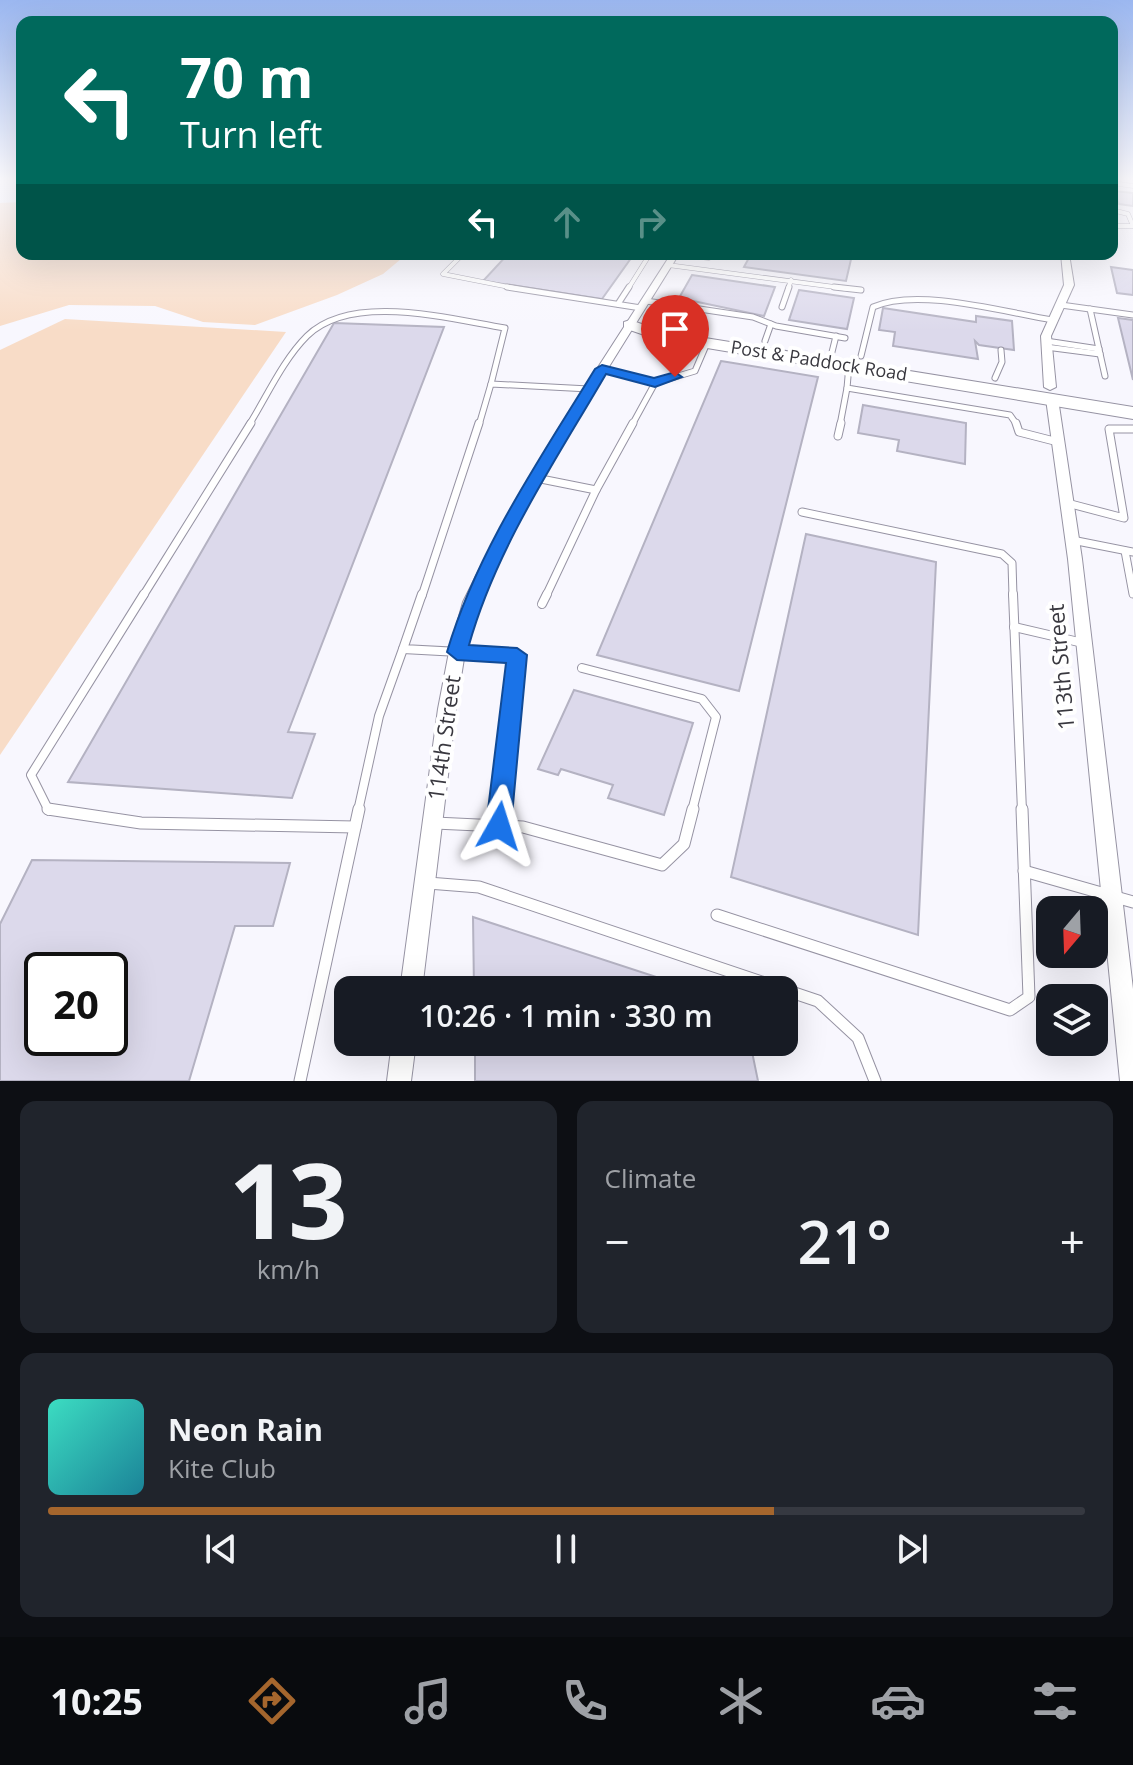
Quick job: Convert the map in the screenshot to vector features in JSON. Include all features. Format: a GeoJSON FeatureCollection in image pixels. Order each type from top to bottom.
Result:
{"type":"FeatureCollection","features":[{"type":"Feature","properties":{"kind":"street","name":"114th Street"},"geometry":{"type":"LineString","coordinates":[[413,976],[457,652],[471,602],[536,478],[671,260]]}},
{"type":"Feature","properties":{"kind":"street","name":"113th Street"},"geometry":{"type":"LineString","coordinates":[[1066,260],[1070,276],[1046,344],[1072,540],[1110,896],[1127,991],[1132,1081]]}},
{"type":"Feature","properties":{"kind":"street","name":"Post & Paddock Road"},"geometry":{"type":"LineString","coordinates":[[630,325],[768,333],[834,344],[857,363],[995,378],[1133,413]]}},
{"type":"Feature","properties":{"kind":"street","name":"Post & Paddock Road"},"geometry":{"type":"LineString","coordinates":[[630,325],[659,335],[707,343],[1051,393],[1133,401]]}},
{"type":"Feature","properties":{"kind":"street"},"geometry":{"type":"LineString","coordinates":[[399,1081],[402,1056]]}},
{"type":"Feature","properties":{"kind":"lane"},"geometry":{"type":"LineString","coordinates":[[457,260],[443,274],[618,304],[753,317],[768,333]]}},
{"type":"Feature","properties":{"kind":"lane"},"geometry":{"type":"LineString","coordinates":[[618,304],[646,260]]}},
{"type":"Feature","properties":{"kind":"lane"},"geometry":{"type":"LineString","coordinates":[[668,265],[861,290]]}},
{"type":"Feature","properties":{"kind":"lane"},"geometry":{"type":"LineString","coordinates":[[782,307],[791,280]]}},
{"type":"Feature","properties":{"kind":"lane"},"geometry":{"type":"LineString","coordinates":[[838,436],[847,388],[845,384],[857,363],[873,307],[887,300],[937,303],[1052,320]]}},
{"type":"Feature","properties":{"kind":"lane"},"geometry":{"type":"LineString","coordinates":[[1061,305],[1133,315]]}},
{"type":"Feature","properties":{"kind":"lane"},"geometry":{"type":"LineString","coordinates":[[1090,309],[1105,376]]}},
{"type":"Feature","properties":{"kind":"lane"},"geometry":{"type":"LineString","coordinates":[[300,1081],[355,827],[379,716],[455,501],[505,328],[430,317],[362,314],[337,317],[314,328],[299,345],[31,775],[50,812],[141,823],[355,827]]}},
{"type":"Feature","properties":{"kind":"lane"},"geometry":{"type":"LineString","coordinates":[[834,344],[845,338]]}},
{"type":"Feature","properties":{"kind":"lane"},"geometry":{"type":"LineString","coordinates":[[602,369],[655,383],[695,371],[707,343]]}},
{"type":"Feature","properties":{"kind":"lane"},"geometry":{"type":"LineString","coordinates":[[1046,344],[1099,352]]}},
{"type":"Feature","properties":{"kind":"lane"},"geometry":{"type":"LineString","coordinates":[[995,378],[1002,362],[1001,350]]}},
{"type":"Feature","properties":{"kind":"lane"},"geometry":{"type":"LineString","coordinates":[[542,604],[596,490],[655,383]]}},
{"type":"Feature","properties":{"kind":"lane"},"geometry":{"type":"LineString","coordinates":[[491,384],[589,389]]}},
{"type":"Feature","properties":{"kind":"lane"},"geometry":{"type":"LineString","coordinates":[[847,388],[1010,415],[1014,417],[1019,432],[1058,442]]}},
{"type":"Feature","properties":{"kind":"lane"},"geometry":{"type":"LineString","coordinates":[[1124,518],[1109,429],[1133,429]]}},
{"type":"Feature","properties":{"kind":"lane"},"geometry":{"type":"LineString","coordinates":[[536,478],[596,490]]}},
{"type":"Feature","properties":{"kind":"lane"},"geometry":{"type":"LineString","coordinates":[[1067,503],[1133,520]]}},
{"type":"Feature","properties":{"kind":"lane"},"geometry":{"type":"LineString","coordinates":[[717,915],[1010,1010],[1029,997],[1012,563],[1002,554],[802,512]]}},
{"type":"Feature","properties":{"kind":"lane"},"geometry":{"type":"LineString","coordinates":[[1072,540],[1129,551],[1133,594]]}},
{"type":"Feature","properties":{"kind":"lane"},"geometry":{"type":"LineString","coordinates":[[1014,627],[1083,643]]}},
{"type":"Feature","properties":{"kind":"lane"},"geometry":{"type":"LineString","coordinates":[[403,649],[517,655],[499,826]]}},
{"type":"Feature","properties":{"kind":"lane"},"geometry":{"type":"LineString","coordinates":[[433,823],[523,827],[662,865],[684,844],[716,717],[702,699],[582,668]]}},
{"type":"Feature","properties":{"kind":"lane"},"geometry":{"type":"LineString","coordinates":[[1024,871],[1133,902]]}},
{"type":"Feature","properties":{"kind":"lane"},"geometry":{"type":"LineString","coordinates":[[425,883],[479,887],[818,1001],[858,1038],[875,1081]]}},
{"type":"Feature","properties":{"kind":"shaded area"},"geometry":{"type":"Polygon","coordinates":[[[0,229],[16,229],[16,260],[400,260],[383,274],[337,295],[255,325],[203,322],[155,306],[69,305],[0,326],[0,229]]]}},
{"type":"Feature","properties":{"kind":"shaded area"},"geometry":{"type":"Polygon","coordinates":[[[65,319],[286,332],[0,755],[0,350],[65,319]]]}},
{"type":"Feature","properties":{"kind":"building"},"geometry":{"type":"Polygon","coordinates":[[[502,260],[630,260],[602,299],[483,281],[502,260]]]}},
{"type":"Feature","properties":{"kind":"building"},"geometry":{"type":"Polygon","coordinates":[[[748,260],[851,260],[846,281],[744,267],[748,260]]]}},
{"type":"Feature","properties":{"kind":"building"},"geometry":{"type":"Polygon","coordinates":[[[1111,267],[1133,270],[1133,295],[1117,293],[1111,267]]]}},
{"type":"Feature","properties":{"kind":"building"},"geometry":{"type":"Polygon","coordinates":[[[692,275],[775,287],[764,316],[679,298],[692,275]]]}},
{"type":"Feature","properties":{"kind":"building"},"geometry":{"type":"Polygon","coordinates":[[[799,290],[854,298],[847,329],[789,320],[799,290]]]}},
{"type":"Feature","properties":{"kind":"building"},"geometry":{"type":"Polygon","coordinates":[[[883,308],[976,322],[976,316],[1012,321],[1014,350],[979,345],[975,341],[978,359],[893,346],[895,332],[879,330],[883,308]]]}},
{"type":"Feature","properties":{"kind":"building"},"geometry":{"type":"Polygon","coordinates":[[[1118,318],[1133,320],[1133,380],[1118,318]]]}},
{"type":"Feature","properties":{"kind":"building"},"geometry":{"type":"Polygon","coordinates":[[[334,323],[444,327],[288,732],[315,734],[292,798],[68,782],[334,323]]]}},
{"type":"Feature","properties":{"kind":"building"},"geometry":{"type":"Polygon","coordinates":[[[721,361],[818,377],[739,691],[597,655],[721,361]]]}},
{"type":"Feature","properties":{"kind":"building"},"geometry":{"type":"Polygon","coordinates":[[[863,405],[966,423],[965,464],[897,451],[899,440],[858,433],[863,405]]]}},
{"type":"Feature","properties":{"kind":"building"},"geometry":{"type":"Polygon","coordinates":[[[806,534],[936,562],[918,935],[731,877],[806,534]]]}},
{"type":"Feature","properties":{"kind":"building"},"geometry":{"type":"Polygon","coordinates":[[[574,690],[693,723],[664,815],[608,798],[613,785],[561,769],[558,775],[538,769],[574,690]]]}},
{"type":"Feature","properties":{"kind":"building"},"geometry":{"type":"Polygon","coordinates":[[[32,860],[290,863],[273,926],[235,926],[189,1081],[0,1081],[0,924],[32,860]]]}},
{"type":"Feature","properties":{"kind":"building"},"geometry":{"type":"Polygon","coordinates":[[[473,917],[653,976],[474,976],[473,917]]]}},
{"type":"Feature","properties":{"kind":"building"},"geometry":{"type":"Polygon","coordinates":[[[475,1056],[753,1056],[758,1081],[475,1081],[475,1056]]]}},
{"type":"Feature","properties":{"kind":"route"},"geometry":{"type":"LineString","coordinates":[[499,826],[517,655],[457,652],[471,602],[536,478],[602,369],[655,383],[675,377]]}}]}
